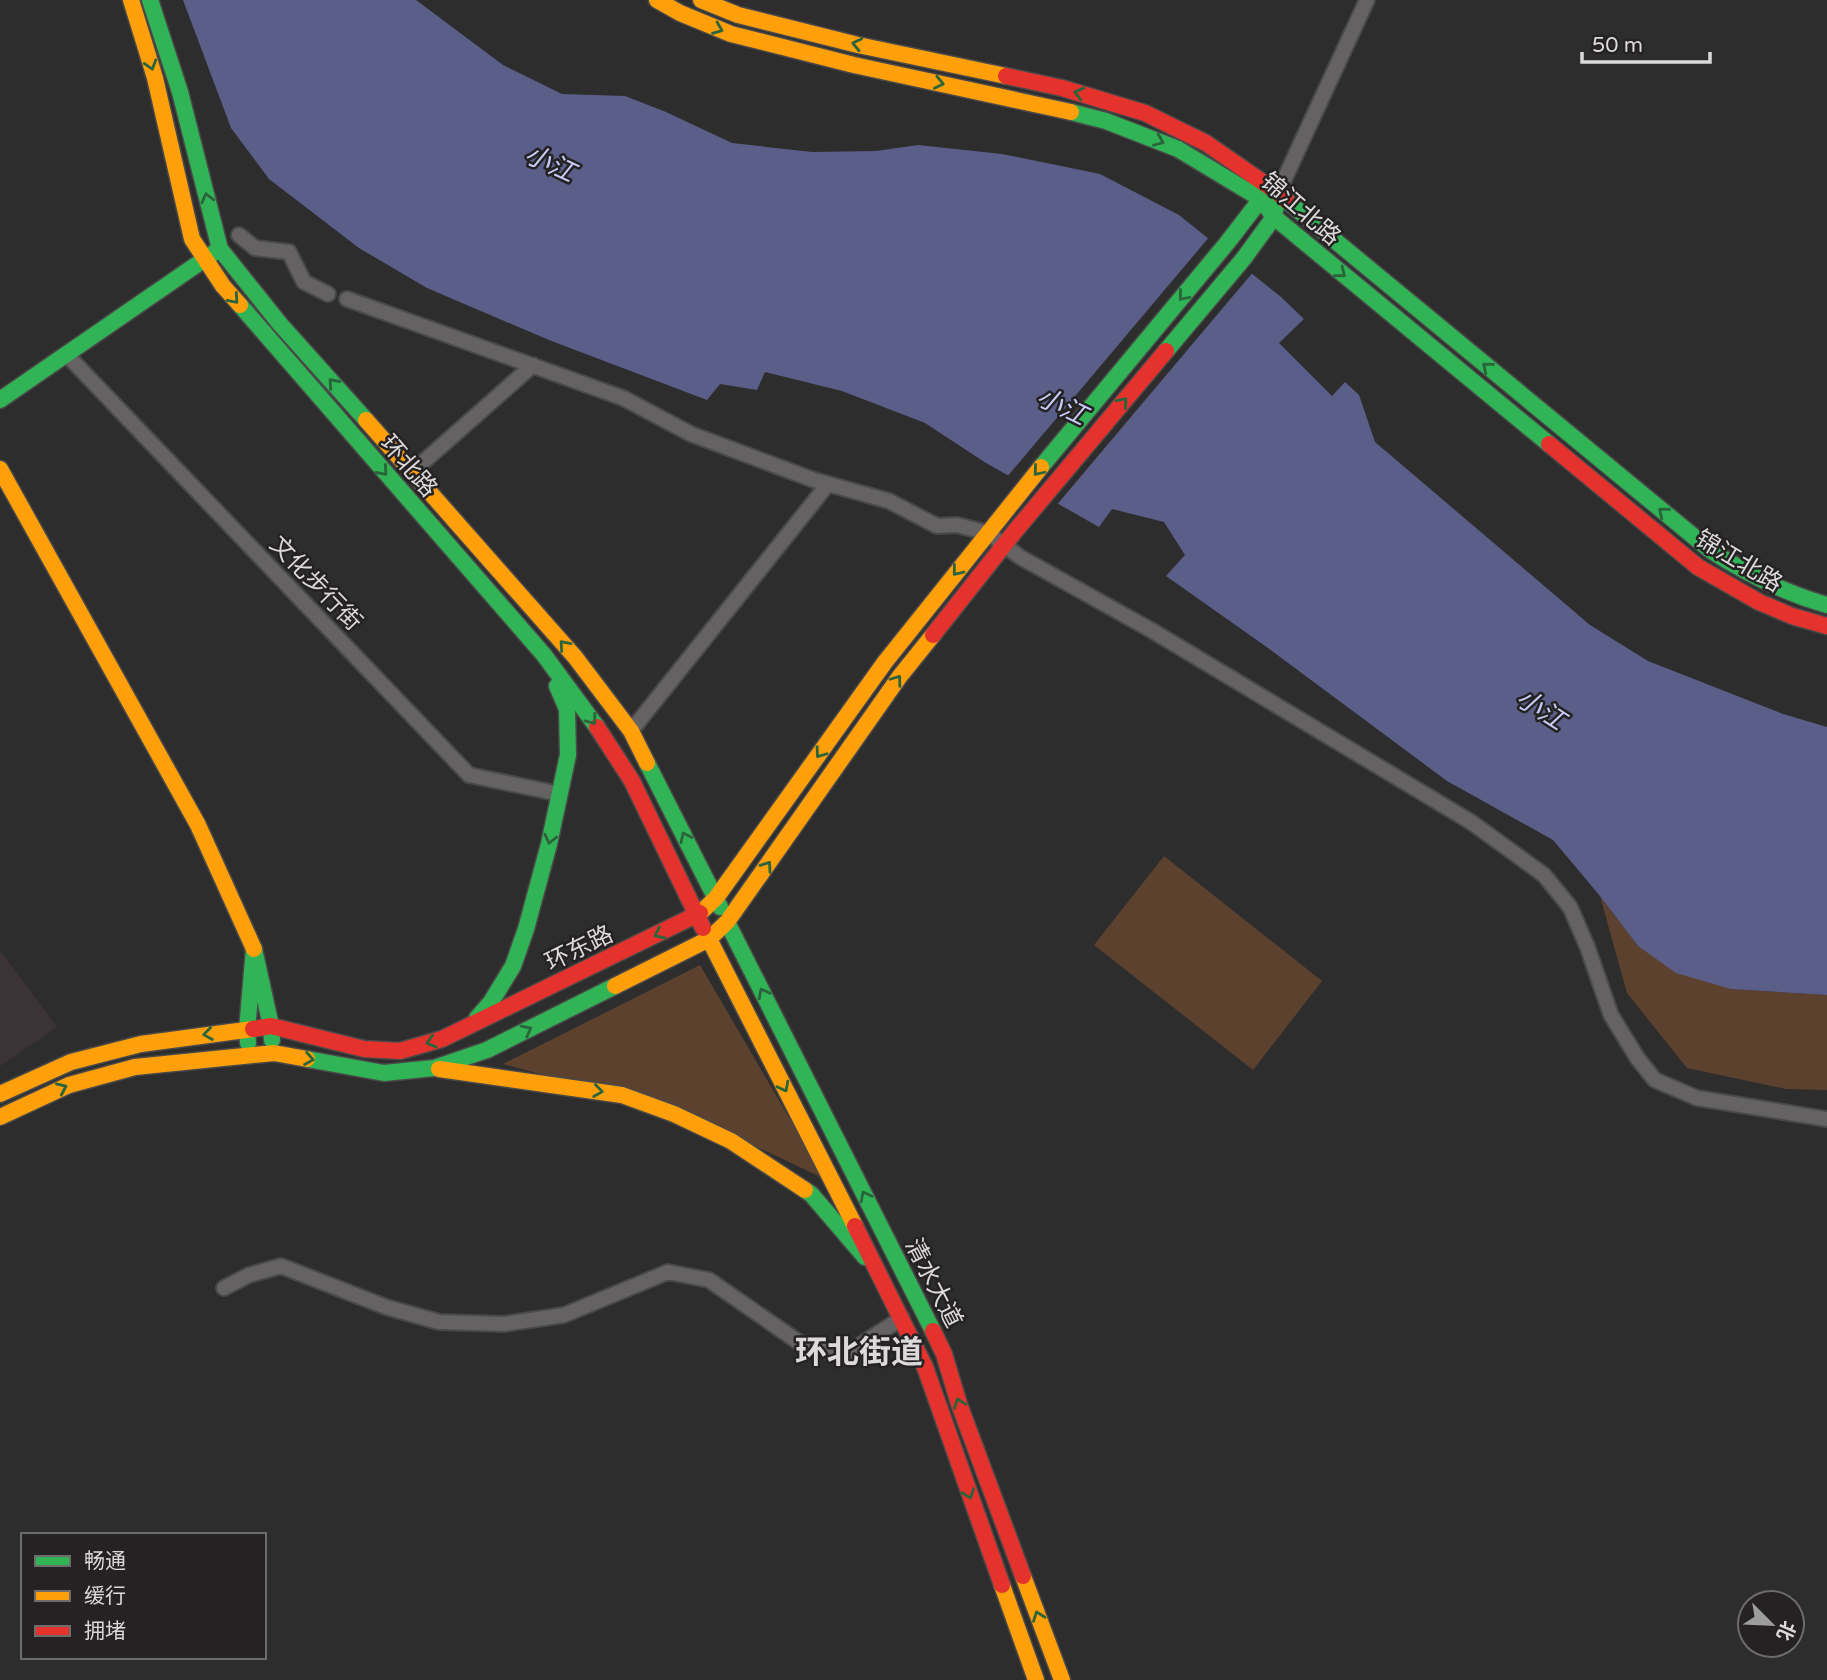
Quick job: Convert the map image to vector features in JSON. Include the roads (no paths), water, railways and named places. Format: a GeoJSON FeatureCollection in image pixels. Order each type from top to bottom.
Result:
{"type":"FeatureCollection","features":[{"type":"Feature","properties":{"kind":"main road","name":"环北路"},"geometry":{"type":"LineString","coordinates":[[131,0],[155,78],[192,239],[223,286],[544,655],[600,731],[632,781],[709,939]]}},
{"type":"Feature","properties":{"kind":"main road","name":"环北路"},"geometry":{"type":"LineString","coordinates":[[150,0],[180,92],[220,249],[280,324],[575,657],[631,731],[727,922]]}},
{"type":"Feature","properties":{"kind":"main road","name":"锦江北路"},"geometry":{"type":"LineString","coordinates":[[657,0],[680,13],[731,34],[854,65],[1057,108],[1107,121],[1178,149],[1261,199],[1274,217],[1698,566],[1755,601],[1793,617],[1827,626]]}},
{"type":"Feature","properties":{"kind":"main road","name":"锦江北路"},"geometry":{"type":"LineString","coordinates":[[701,0],[737,15],[858,45],[1062,88],[1112,102],[1145,113],[1206,143],[1278,192],[1294,208],[1710,550],[1763,583],[1800,598],[1827,605]]}},
{"type":"Feature","properties":{"kind":"main road"},"geometry":{"type":"LineString","coordinates":[[1261,199],[1278,192]]}},
{"type":"Feature","properties":{"kind":"main road"},"geometry":{"type":"LineString","coordinates":[[1274,217],[1278,192]]}},
{"type":"Feature","properties":{"kind":"main road","name":"环东路"},"geometry":{"type":"LineString","coordinates":[[0,1094],[71,1062],[141,1045],[271,1026],[364,1049],[400,1051],[442,1039],[697,916],[716,898],[885,662],[999,518],[1261,199]]}},
{"type":"Feature","properties":{"kind":"main road","name":"环东路"},"geometry":{"type":"LineString","coordinates":[[0,1117],[69,1085],[135,1067],[274,1053],[384,1073],[434,1068],[487,1050],[709,939],[727,922],[900,676],[1016,530],[1244,258],[1274,217]]}},
{"type":"Feature","properties":{"kind":"main road"},"geometry":{"type":"LineString","coordinates":[[0,400],[220,249]]}},
{"type":"Feature","properties":{"kind":"main road"},"geometry":{"type":"LineString","coordinates":[[0,469],[198,825],[254,949],[271,1026],[274,1053]]}},
{"type":"Feature","properties":{"kind":"main road"},"geometry":{"type":"LineString","coordinates":[[472,1024],[491,1002],[513,966],[549,844],[568,755],[567,709],[544,655]]}},
{"type":"Feature","properties":{"kind":"main road","name":"清水大道"},"geometry":{"type":"LineString","coordinates":[[727,922],[944,1354],[959,1404],[1062,1680]]}},
{"type":"Feature","properties":{"kind":"main road","name":"清水大道"},"geometry":{"type":"LineString","coordinates":[[709,939],[882,1277],[925,1367],[1036,1680]]}},
{"type":"Feature","properties":{"kind":"main road"},"geometry":{"type":"LineString","coordinates":[[249,1055],[247,1030],[254,949]]}},
{"type":"Feature","properties":{"kind":"main road"},"geometry":{"type":"LineString","coordinates":[[434,1068],[622,1095],[674,1114],[731,1141],[811,1194],[882,1277]]}},
{"type":"Feature","properties":{"kind":"street"},"geometry":{"type":"LineString","coordinates":[[1278,192],[1367,0]]}},
{"type":"Feature","properties":{"kind":"street"},"geometry":{"type":"LineString","coordinates":[[239,235],[255,248],[289,253],[304,282],[328,293]]}},
{"type":"Feature","properties":{"kind":"street"},"geometry":{"type":"LineString","coordinates":[[347,299],[624,398],[691,434],[828,484],[889,501],[937,526],[957,524],[988,533],[1020,557],[1151,630],[1471,822],[1544,875],[1570,907],[1611,1015],[1638,1059],[1655,1080],[1697,1098],[1827,1119]]}},
{"type":"Feature","properties":{"kind":"street","name":"文化步行街"},"geometry":{"type":"LineString","coordinates":[[67,355],[469,775],[560,794]]}},
{"type":"Feature","properties":{"kind":"street"},"geometry":{"type":"LineString","coordinates":[[412,472],[533,365]]}},
{"type":"Feature","properties":{"kind":"street"},"geometry":{"type":"LineString","coordinates":[[631,731],[828,484]]}},
{"type":"Feature","properties":{"kind":"street"},"geometry":{"type":"LineString","coordinates":[[224,1288],[249,1275],[281,1266],[386,1307],[439,1322],[504,1324],[564,1315],[668,1272],[709,1280],[800,1343],[843,1356],[902,1318]]}},
{"type":"Feature","properties":{"kind":"water","name":"小江"},"geometry":{"type":"Polygon","coordinates":[[[183,0],[416,0],[503,65],[562,94],[625,96],[732,143],[812,152],[876,151],[918,145],[1002,154],[1100,174],[1179,215],[1281,297],[1304,319],[1279,343],[1332,396],[1345,382],[1359,395],[1375,442],[1590,625],[1648,661],[1783,714],[1827,727],[1827,995],[1731,989],[1676,973],[1638,946],[1553,840],[1447,781],[1166,576],[1185,555],[1164,522],[1112,509],[1099,527],[986,463],[925,423],[842,391],[765,372],[757,390],[720,384],[707,400],[549,340],[427,288],[359,248],[269,179],[231,128],[183,0]]]}},
{"type":"Feature","properties":{"kind":"district","name":"环北街道"},"geometry":{"type":"Point","coordinates":[859,1352]}}]}
